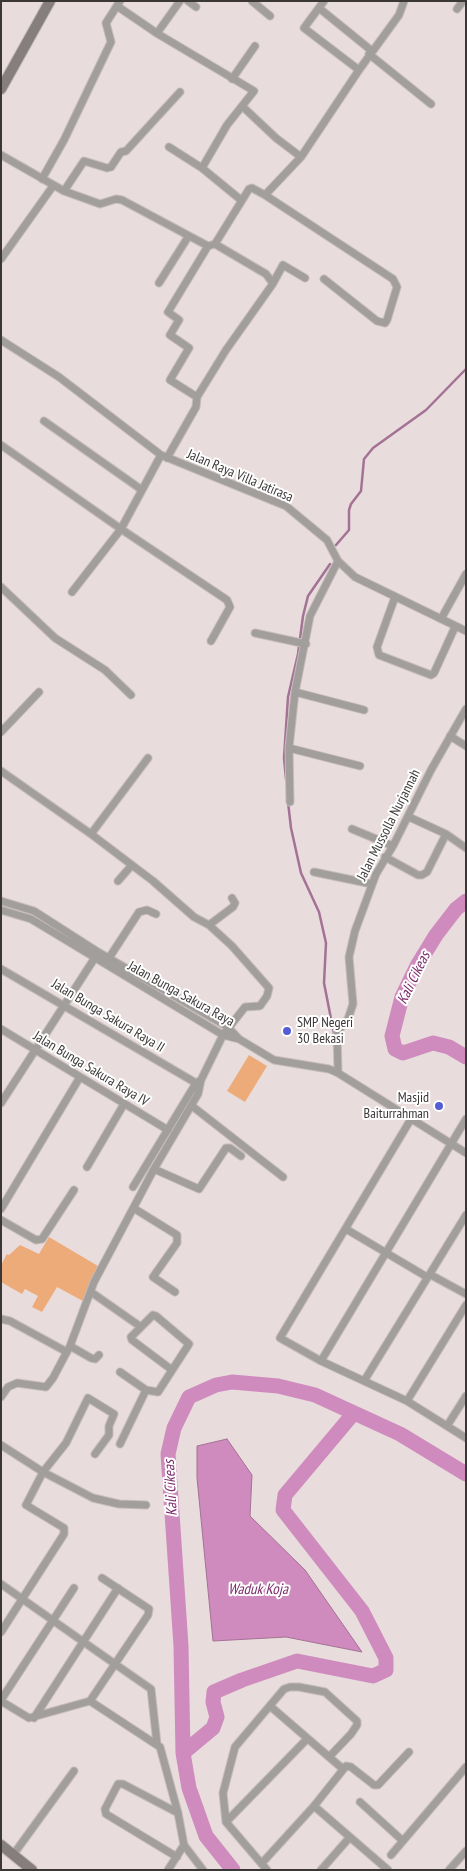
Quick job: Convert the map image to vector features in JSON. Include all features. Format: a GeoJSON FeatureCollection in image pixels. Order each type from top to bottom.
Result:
{"type":"FeatureCollection","features":[{"type":"Feature","properties":{"kind":"main road"},"geometry":{"type":"LineString","coordinates":[[3,83],[50,1]]}},
{"type":"Feature","properties":{"kind":"main road"},"geometry":{"type":"LineString","coordinates":[[1,1845],[32,1870]]}},
{"type":"Feature","properties":{"kind":"street"},"geometry":{"type":"LineString","coordinates":[[160,29],[180,1]]}},
{"type":"Feature","properties":{"kind":"street"},"geometry":{"type":"LineString","coordinates":[[188,1],[196,7]]}},
{"type":"Feature","properties":{"kind":"street"},"geometry":{"type":"LineString","coordinates":[[252,1],[270,16]]}},
{"type":"Feature","properties":{"kind":"street"},"geometry":{"type":"LineString","coordinates":[[265,195],[301,157],[359,70],[400,15],[404,1]]}},
{"type":"Feature","properties":{"kind":"street"},"geometry":{"type":"LineString","coordinates":[[457,9],[463,1]]}},
{"type":"Feature","properties":{"kind":"street"},"geometry":{"type":"LineString","coordinates":[[42,179],[64,140],[111,42],[106,23],[121,3],[254,92],[226,126],[202,168]]}},
{"type":"Feature","properties":{"kind":"street"},"geometry":{"type":"LineString","coordinates":[[359,70],[304,28],[322,4],[371,53],[431,104]]}},
{"type":"Feature","properties":{"kind":"street"},"geometry":{"type":"LineString","coordinates":[[232,79],[255,46]]}},
{"type":"Feature","properties":{"kind":"street"},"geometry":{"type":"LineString","coordinates":[[64,190],[84,161],[107,168],[111,167],[120,152],[126,151],[180,92]]}},
{"type":"Feature","properties":{"kind":"street"},"geometry":{"type":"LineString","coordinates":[[242,106],[276,138],[301,157]]}},
{"type":"Feature","properties":{"kind":"street"},"geometry":{"type":"LineString","coordinates":[[169,147],[202,168],[242,200]]}},
{"type":"Feature","properties":{"kind":"street"},"geometry":{"type":"LineString","coordinates":[[1,155],[53,186],[100,204],[116,199],[122,200],[188,237],[212,245],[266,274],[272,282]]}},
{"type":"Feature","properties":{"kind":"street"},"geometry":{"type":"LineString","coordinates":[[1,259],[53,186]]}},
{"type":"Feature","properties":{"kind":"street"},"geometry":{"type":"LineString","coordinates":[[198,397],[170,380],[189,348],[170,335],[179,320],[168,312],[249,189],[252,188],[265,195],[393,279],[397,287],[385,323],[377,321],[324,279]]}},
{"type":"Feature","properties":{"kind":"street"},"geometry":{"type":"LineString","coordinates":[[159,283],[188,237]]}},
{"type":"Feature","properties":{"kind":"street"},"geometry":{"type":"LineString","coordinates":[[72,592],[121,530],[142,490],[196,407],[198,397],[226,350],[272,285],[283,265],[306,278]]}},
{"type":"Feature","properties":{"kind":"street","name":"Jalan Raya Villa Jatirasa"},"geometry":{"type":"LineString","coordinates":[[1,340],[59,377],[164,456],[286,506],[326,540],[338,561],[355,577],[466,631]]}},
{"type":"Feature","properties":{"kind":"street"},"geometry":{"type":"LineString","coordinates":[[44,421],[142,490]]}},
{"type":"Feature","properties":{"kind":"street"},"geometry":{"type":"LineString","coordinates":[[1,446],[121,530],[227,600],[230,607],[211,641]]}},
{"type":"Feature","properties":{"kind":"street"},"geometry":{"type":"LineString","coordinates":[[290,802],[289,748],[302,643],[312,610],[338,561]]}},
{"type":"Feature","properties":{"kind":"street"},"geometry":{"type":"LineString","coordinates":[[441,619],[466,574]]}},
{"type":"Feature","properties":{"kind":"street"},"geometry":{"type":"LineString","coordinates":[[1,587],[55,638],[105,670],[131,695]]}},
{"type":"Feature","properties":{"kind":"street"},"geometry":{"type":"LineString","coordinates":[[395,597],[377,647],[379,655],[431,675],[434,673],[456,627]]}},
{"type":"Feature","properties":{"kind":"street"},"geometry":{"type":"LineString","coordinates":[[255,633],[302,643]]}},
{"type":"Feature","properties":{"kind":"street"},"geometry":{"type":"LineString","coordinates":[[1,732],[39,692]]}},
{"type":"Feature","properties":{"kind":"street"},"geometry":{"type":"LineString","coordinates":[[295,692],[364,710]]}},
{"type":"Feature","properties":{"kind":"street","name":"Jalan Mussolla Nurjannah"},"geometry":{"type":"LineString","coordinates":[[338,1073],[336,1034],[348,1019],[353,1004],[348,957],[372,884],[450,736],[465,712]]}},
{"type":"Feature","properties":{"kind":"street"},"geometry":{"type":"LineString","coordinates":[[450,736],[466,746]]}},
{"type":"Feature","properties":{"kind":"street"},"geometry":{"type":"LineString","coordinates":[[289,748],[360,766]]}},
{"type":"Feature","properties":{"kind":"street"},"geometry":{"type":"LineString","coordinates":[[91,834],[148,758]]}},
{"type":"Feature","properties":{"kind":"street"},"geometry":{"type":"LineString","coordinates":[[1,771],[91,834],[132,865],[187,912],[209,925],[232,946],[269,988],[267,996],[260,1006],[245,1007],[228,1027],[198,1082],[133,1187]]}},
{"type":"Feature","properties":{"kind":"street"},"geometry":{"type":"LineString","coordinates":[[409,817],[446,834],[466,848]]}},
{"type":"Feature","properties":{"kind":"street"},"geometry":{"type":"LineString","coordinates":[[352,829],[393,846]]}},
{"type":"Feature","properties":{"kind":"street"},"geometry":{"type":"LineString","coordinates":[[385,857],[418,875],[422,874],[427,872],[446,834]]}},
{"type":"Feature","properties":{"kind":"street"},"geometry":{"type":"LineString","coordinates":[[118,881],[132,865]]}},
{"type":"Feature","properties":{"kind":"street"},"geometry":{"type":"LineString","coordinates":[[314,872],[372,884]]}},
{"type":"Feature","properties":{"kind":"street"},"geometry":{"type":"LineString","coordinates":[[209,925],[233,907],[235,903],[232,898]]}},
{"type":"Feature","properties":{"kind":"street","name":"Jalan Bunga Sakura Raya"},"geometry":{"type":"LineString","coordinates":[[1,902],[34,911],[98,952],[228,1027],[239,1039]]}},
{"type":"Feature","properties":{"kind":"street","name":"Jalan Bunga Sakura Raya"},"geometry":{"type":"LineString","coordinates":[[1,910],[31,919],[94,959],[224,1035],[239,1039]]}},
{"type":"Feature","properties":{"kind":"street"},"geometry":{"type":"LineString","coordinates":[[109,958],[139,912],[147,910],[156,914]]}},
{"type":"Feature","properties":{"kind":"street"},"geometry":{"type":"LineString","coordinates":[[1,1104],[34,1049],[98,952]]}},
{"type":"Feature","properties":{"kind":"street","name":"Jalan Bunga Sakura Raya II"},"geometry":{"type":"LineString","coordinates":[[1,968],[198,1082]]}},
{"type":"Feature","properties":{"kind":"street","name":"Jalan Bunga Sakura Raya IV"},"geometry":{"type":"LineString","coordinates":[[1,1029],[168,1130]]}},
{"type":"Feature","properties":{"kind":"street"},"geometry":{"type":"LineString","coordinates":[[239,1039],[274,1060],[329,1069],[338,1073],[466,1153]]}},
{"type":"Feature","properties":{"kind":"street"},"geometry":{"type":"LineString","coordinates":[[1,1209],[80,1077]]}},
{"type":"Feature","properties":{"kind":"street"},"geometry":{"type":"LineString","coordinates":[[1,1397],[8,1387],[17,1383],[46,1387],[68,1349],[94,1282],[135,1209],[154,1169],[198,1094],[198,1082]]}},
{"type":"Feature","properties":{"kind":"street"},"geometry":{"type":"LineString","coordinates":[[87,1167],[124,1104]]}},
{"type":"Feature","properties":{"kind":"street"},"geometry":{"type":"LineString","coordinates":[[192,1106],[283,1177]]}},
{"type":"Feature","properties":{"kind":"street"},"geometry":{"type":"LineString","coordinates":[[410,1119],[346,1229],[280,1336],[282,1340],[321,1360],[407,1401],[466,1438]]}},
{"type":"Feature","properties":{"kind":"street"},"geometry":{"type":"LineString","coordinates":[[321,1360],[466,1119]]}},
{"type":"Feature","properties":{"kind":"street"},"geometry":{"type":"LineString","coordinates":[[154,1169],[199,1189],[226,1148],[230,1148],[242,1156]]}},
{"type":"Feature","properties":{"kind":"street"},"geometry":{"type":"LineString","coordinates":[[1,1220],[36,1240],[42,1239],[74,1190]]}},
{"type":"Feature","properties":{"kind":"street"},"geometry":{"type":"LineString","coordinates":[[135,1209],[177,1235],[177,1243],[153,1277],[174,1292]]}},
{"type":"Feature","properties":{"kind":"street"},"geometry":{"type":"LineString","coordinates":[[364,1381],[431,1275],[466,1215]]}},
{"type":"Feature","properties":{"kind":"street"},"geometry":{"type":"LineString","coordinates":[[346,1229],[427,1277],[431,1275],[466,1294]]}},
{"type":"Feature","properties":{"kind":"street"},"geometry":{"type":"LineString","coordinates":[[91,1292],[141,1326]]}},
{"type":"Feature","properties":{"kind":"street"},"geometry":{"type":"LineString","coordinates":[[407,1401],[466,1305]]}},
{"type":"Feature","properties":{"kind":"street"},"geometry":{"type":"LineString","coordinates":[[120,1372],[146,1390],[158,1392],[189,1346],[189,1342],[156,1316],[152,1315],[131,1337],[132,1340],[172,1370]]}},
{"type":"Feature","properties":{"kind":"street"},"geometry":{"type":"LineString","coordinates":[[1,1319],[10,1321],[88,1357],[95,1359],[99,1355]]}},
{"type":"Feature","properties":{"kind":"street"},"geometry":{"type":"LineString","coordinates":[[120,1444],[146,1390]]}},
{"type":"Feature","properties":{"kind":"street"},"geometry":{"type":"LineString","coordinates":[[447,1426],[466,1396]]}},
{"type":"Feature","properties":{"kind":"street"},"geometry":{"type":"LineString","coordinates":[[1,1632],[64,1534],[64,1528],[26,1505],[43,1472],[66,1443],[88,1398],[114,1414],[108,1426],[109,1435],[95,1454]]}},
{"type":"Feature","properties":{"kind":"street"},"geometry":{"type":"LineString","coordinates":[[1,1445],[43,1472],[93,1498],[119,1504],[146,1504]]}},
{"type":"Feature","properties":{"kind":"street"},"geometry":{"type":"LineString","coordinates":[[74,1588],[52,1619],[1,1700],[29,1718],[90,1701],[149,1612],[146,1606],[102,1578]]}},
{"type":"Feature","properties":{"kind":"street"},"geometry":{"type":"LineString","coordinates":[[1,1584],[151,1689],[157,1744]]}},
{"type":"Feature","properties":{"kind":"street"},"geometry":{"type":"LineString","coordinates":[[34,1718],[118,1588]]}},
{"type":"Feature","properties":{"kind":"street"},"geometry":{"type":"LineString","coordinates":[[267,1870],[226,1822],[223,1793],[236,1747],[284,1689],[290,1687],[321,1690],[355,1717],[357,1725],[329,1758]]}},
{"type":"Feature","properties":{"kind":"street"},"geometry":{"type":"LineString","coordinates":[[90,1701],[157,1744],[161,1750],[178,1813],[184,1845],[203,1870]]}},
{"type":"Feature","properties":{"kind":"street"},"geometry":{"type":"LineString","coordinates":[[270,1706],[343,1769]]}},
{"type":"Feature","properties":{"kind":"street"},"geometry":{"type":"LineString","coordinates":[[226,1822],[307,1739]]}},
{"type":"Feature","properties":{"kind":"street"},"geometry":{"type":"LineString","coordinates":[[262,1863],[314,1806],[343,1769],[351,1766],[374,1785],[378,1785],[409,1752]]}},
{"type":"Feature","properties":{"kind":"street"},"geometry":{"type":"LineString","coordinates":[[391,1855],[466,1767]]}},
{"type":"Feature","properties":{"kind":"street"},"geometry":{"type":"LineString","coordinates":[[13,1855],[74,1771]]}},
{"type":"Feature","properties":{"kind":"street"},"geometry":{"type":"LineString","coordinates":[[177,1857],[106,1814],[105,1809],[118,1784],[123,1784],[178,1813]]}},
{"type":"Feature","properties":{"kind":"street"},"geometry":{"type":"LineString","coordinates":[[360,1802],[403,1841]]}},
{"type":"Feature","properties":{"kind":"street"},"geometry":{"type":"LineString","coordinates":[[314,1806],[386,1869]]}},
{"type":"Feature","properties":{"kind":"street"},"geometry":{"type":"LineString","coordinates":[[321,1870],[350,1837]]}},
{"type":"Feature","properties":{"kind":"street"},"geometry":{"type":"LineString","coordinates":[[168,1870],[184,1845]]}},
{"type":"Feature","properties":{"kind":"street"},"geometry":{"type":"LineString","coordinates":[[449,1870],[466,1850]]}},
{"type":"Feature","properties":{"kind":"shaded area"},"geometry":{"type":"Polygon","coordinates":[[[249,1055],[267,1066],[245,1102],[227,1091],[249,1055]]]}},
{"type":"Feature","properties":{"kind":"shaded area"},"geometry":{"type":"Polygon","coordinates":[[[49,1237],[98,1266],[83,1301],[57,1287],[42,1312],[32,1307],[38,1296],[25,1289],[22,1294],[1,1282],[1,1265],[7,1254],[9,1255],[20,1245],[39,1254],[49,1237]]]}},
{"type":"Feature","properties":{"kind":"water","name":"Waduk Koja"},"geometry":{"type":"Polygon","coordinates":[[[227,1439],[252,1475],[250,1516],[305,1570],[362,1652],[286,1637],[213,1641],[197,1478],[197,1446],[227,1439]]]}},
{"type":"Feature","properties":{"kind":"waterway"},"geometry":{"type":"LineString","coordinates":[[336,545],[349,530],[349,510],[351,504],[361,491],[364,459],[373,448],[426,410],[466,369]]}},
{"type":"Feature","properties":{"kind":"waterway"},"geometry":{"type":"LineString","coordinates":[[286,779],[284,758],[288,697],[298,654],[303,616],[308,596],[330,564]]}},
{"type":"Feature","properties":{"kind":"waterway"},"geometry":{"type":"LineString","coordinates":[[288,802],[291,828],[301,873],[319,912],[326,943],[324,983],[335,1039]]}},
{"type":"Feature","properties":{"kind":"waterway","name":"Kali Cikeas"},"geometry":{"type":"LineString","coordinates":[[466,901],[456,909],[436,935],[417,966],[402,997],[392,1036],[395,1049],[403,1053],[433,1043],[449,1047],[466,1057]]}},
{"type":"Feature","properties":{"kind":"waterway","name":"Kali Cikeas"},"geometry":{"type":"LineString","coordinates":[[233,1870],[206,1836],[189,1788],[183,1753],[181,1646],[168,1454],[174,1428],[189,1397],[216,1385],[232,1382],[278,1386],[315,1395],[400,1434],[466,1474]]}},
{"type":"Feature","properties":{"kind":"waterway"},"geometry":{"type":"LineString","coordinates":[[183,1753],[213,1728],[217,1717],[213,1702],[214,1692],[242,1680],[297,1661],[373,1676],[386,1670],[386,1658],[362,1611],[283,1510],[285,1495],[353,1414]]}},
{"type":"Feature","properties":{"kind":"place","name":"SMP Negeri 30 Bekasi"},"geometry":{"type":"Point","coordinates":[287,1031]}},
{"type":"Feature","properties":{"kind":"place","name":"Masjid Baiturrahman"},"geometry":{"type":"Point","coordinates":[439,1106]}}]}
